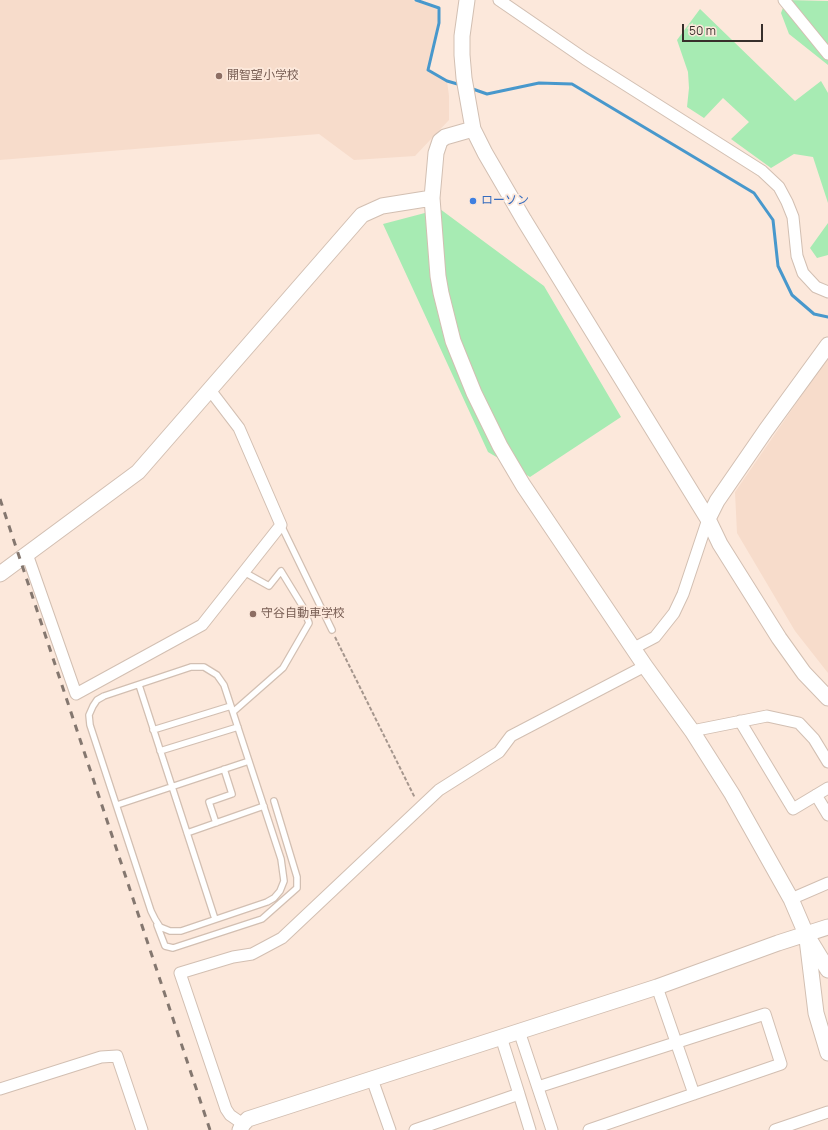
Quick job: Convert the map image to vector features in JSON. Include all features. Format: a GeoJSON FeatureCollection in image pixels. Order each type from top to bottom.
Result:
{"type":"FeatureCollection","features":[{"type":"Feature","properties":{"kind":"street"},"geometry":{"type":"LineString","coordinates":[[467,0],[462,36],[462,55],[473,129],[485,153],[524,220],[708,519],[720,544],[779,638],[804,673],[828,698]]}},
{"type":"Feature","properties":{"kind":"street"},"geometry":{"type":"LineString","coordinates":[[499,0],[585,59],[762,171],[779,187],[787,202],[792,217],[797,256],[803,273],[816,287],[828,292]]}},
{"type":"Feature","properties":{"kind":"street"},"geometry":{"type":"LineString","coordinates":[[784,0],[828,54]]}},
{"type":"Feature","properties":{"kind":"street"},"geometry":{"type":"LineString","coordinates":[[473,129],[445,137],[440,141],[436,153],[432,198],[438,276],[441,293],[453,341],[480,406],[500,446],[523,486],[645,666],[692,731],[732,794],[791,899],[806,934],[828,970]]}},
{"type":"Feature","properties":{"kind":"street"},"geometry":{"type":"LineString","coordinates":[[0,574],[138,472],[362,215],[382,206],[432,198]]}},
{"type":"Feature","properties":{"kind":"street"},"geometry":{"type":"LineString","coordinates":[[634,648],[655,637],[674,613],[683,594],[708,519],[717,501],[761,437],[828,345]]}},
{"type":"Feature","properties":{"kind":"street"},"geometry":{"type":"LineString","coordinates":[[27,554],[76,694],[202,625],[281,525],[239,428],[210,390]]}},
{"type":"Feature","properties":{"kind":"street"},"geometry":{"type":"LineString","coordinates":[[645,666],[511,736],[499,752],[439,790],[282,938],[252,954],[233,957],[180,973],[226,1108],[230,1115],[242,1127],[248,1119],[657,987],[828,927]]}},
{"type":"Feature","properties":{"kind":"street"},"geometry":{"type":"LineString","coordinates":[[692,731],[767,716],[799,724],[814,739],[828,762]]}},
{"type":"Feature","properties":{"kind":"street"},"geometry":{"type":"LineString","coordinates":[[740,721],[793,809],[828,788]]}},
{"type":"Feature","properties":{"kind":"street"},"geometry":{"type":"LineString","coordinates":[[816,795],[828,816]]}},
{"type":"Feature","properties":{"kind":"street"},"geometry":{"type":"LineString","coordinates":[[791,899],[828,883]]}},
{"type":"Feature","properties":{"kind":"street"},"geometry":{"type":"LineString","coordinates":[[806,934],[816,1013],[828,1053]]}},
{"type":"Feature","properties":{"kind":"street"},"geometry":{"type":"LineString","coordinates":[[657,987],[694,1094]]}},
{"type":"Feature","properties":{"kind":"street"},"geometry":{"type":"LineString","coordinates":[[538,1087],[766,1014],[781,1064],[589,1130]]}},
{"type":"Feature","properties":{"kind":"street"},"geometry":{"type":"LineString","coordinates":[[519,1031],[552,1130]]}},
{"type":"Feature","properties":{"kind":"street"},"geometry":{"type":"LineString","coordinates":[[501,1037],[530,1130]]}},
{"type":"Feature","properties":{"kind":"street"},"geometry":{"type":"LineString","coordinates":[[0,1089],[101,1057],[117,1056],[142,1130]]}},
{"type":"Feature","properties":{"kind":"street"},"geometry":{"type":"LineString","coordinates":[[372,1079],[390,1130]]}},
{"type":"Feature","properties":{"kind":"street"},"geometry":{"type":"LineString","coordinates":[[415,1130],[518,1094]]}},
{"type":"Feature","properties":{"kind":"street"},"geometry":{"type":"LineString","coordinates":[[775,1130],[828,1112]]}},
{"type":"Feature","properties":{"kind":"lane"},"geometry":{"type":"LineString","coordinates":[[281,525],[332,630]]}},
{"type":"Feature","properties":{"kind":"lane"},"geometry":{"type":"LineString","coordinates":[[233,712],[283,668],[309,623],[304,607],[281,571],[269,586],[244,572]]}},
{"type":"Feature","properties":{"kind":"lane"},"geometry":{"type":"LineString","coordinates":[[155,919],[160,927],[170,931],[181,930],[267,902],[280,892],[284,881],[282,858],[224,685],[217,675],[204,667],[192,667],[104,696],[97,700],[89,715],[90,726],[116,805],[155,919],[165,946],[173,948],[262,919],[297,888],[297,877],[274,801]]}},
{"type":"Feature","properties":{"kind":"lane"},"geometry":{"type":"LineString","coordinates":[[139,685],[215,919]]}},
{"type":"Feature","properties":{"kind":"lane"},"geometry":{"type":"LineString","coordinates":[[153,730],[231,706]]}},
{"type":"Feature","properties":{"kind":"lane"},"geometry":{"type":"LineString","coordinates":[[160,751],[238,727]]}},
{"type":"Feature","properties":{"kind":"lane"},"geometry":{"type":"LineString","coordinates":[[116,805],[249,761]]}},
{"type":"Feature","properties":{"kind":"lane"},"geometry":{"type":"LineString","coordinates":[[216,823],[209,802],[232,794],[224,769]]}},
{"type":"Feature","properties":{"kind":"lane"},"geometry":{"type":"LineString","coordinates":[[187,833],[264,806]]}},
{"type":"Feature","properties":{"kind":"path"},"geometry":{"type":"LineString","coordinates":[[332,630],[420,808]]}},
{"type":"Feature","properties":{"kind":"shaded area","name":"開智望小学校"},"geometry":{"type":"Polygon","coordinates":[[[0,0],[412,0],[437,9],[439,23],[428,70],[447,81],[449,96],[449,120],[415,156],[354,160],[319,134],[0,160],[0,0]]]}},
{"type":"Feature","properties":{"kind":"shaded area"},"geometry":{"type":"Polygon","coordinates":[[[828,357],[828,673],[795,631],[737,533],[735,492],[828,357]]]}},
{"type":"Feature","properties":{"kind":"green space"},"geometry":{"type":"Polygon","coordinates":[[[786,0],[828,1],[828,65],[789,34],[781,13],[786,0]]]}},
{"type":"Feature","properties":{"kind":"green space"},"geometry":{"type":"Polygon","coordinates":[[[700,9],[795,101],[821,81],[828,93],[828,203],[813,157],[794,154],[771,168],[731,139],[749,122],[723,98],[704,118],[687,107],[689,88],[688,72],[677,40],[700,9]]]}},
{"type":"Feature","properties":{"kind":"green space"},"geometry":{"type":"Polygon","coordinates":[[[440,209],[544,286],[621,417],[530,477],[488,452],[383,224],[440,209]]]}},
{"type":"Feature","properties":{"kind":"green space"},"geometry":{"type":"Polygon","coordinates":[[[828,223],[828,255],[817,258],[810,248],[828,223]]]}},
{"type":"Feature","properties":{"kind":"waterway"},"geometry":{"type":"LineString","coordinates":[[416,0],[439,8],[439,23],[428,70],[447,81],[461,85]]}},
{"type":"Feature","properties":{"kind":"waterway"},"geometry":{"type":"LineString","coordinates":[[470,88],[487,94],[539,83],[572,84],[754,193],[773,220],[778,266],[792,295],[814,314],[828,317]]}},
{"type":"Feature","properties":{"kind":"railway"},"geometry":{"type":"LineString","coordinates":[[0,499],[210,1130]]}},
{"type":"Feature","properties":{"kind":"place","name":"開智望小学校"},"geometry":{"type":"Point","coordinates":[219,76]}},
{"type":"Feature","properties":{"kind":"place","name":"ローソン"},"geometry":{"type":"Point","coordinates":[473,201]}},
{"type":"Feature","properties":{"kind":"place","name":"守谷自動車学校"},"geometry":{"type":"Point","coordinates":[253,614]}}]}
